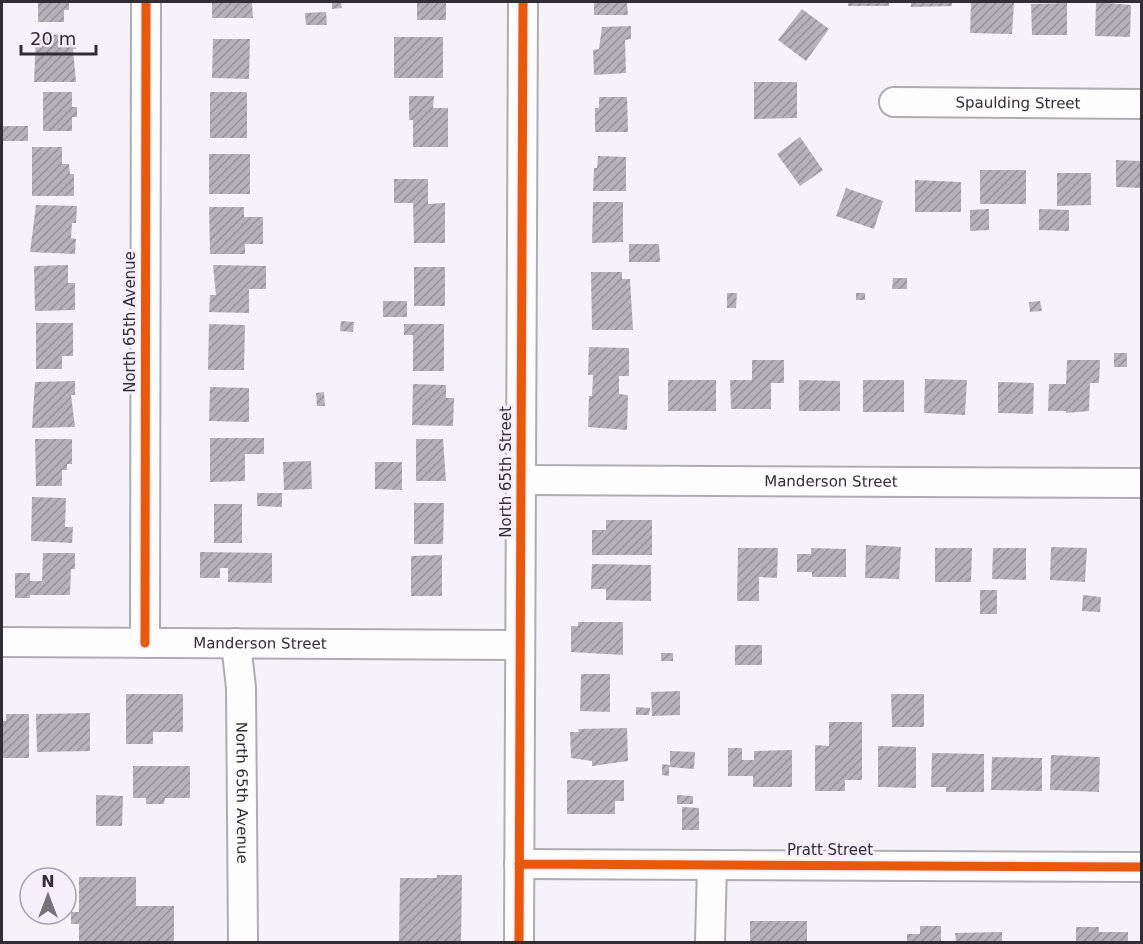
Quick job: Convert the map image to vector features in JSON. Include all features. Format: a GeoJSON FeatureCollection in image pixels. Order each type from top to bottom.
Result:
{"type":"FeatureCollection","features":[{"type":"Feature","properties":{"kind":"street","name":"North 65th Avenue"},"geometry":{"type":"LineString","coordinates":[[146,2],[146,642]]}},
{"type":"Feature","properties":{"kind":"street","name":"North 65th Street"},"geometry":{"type":"LineString","coordinates":[[519,942],[523,2]]}},
{"type":"Feature","properties":{"kind":"street","name":"Spaulding Street"},"geometry":{"type":"LineString","coordinates":[[894,102],[1142,105]]}},
{"type":"Feature","properties":{"kind":"street","name":"Manderson Street"},"geometry":{"type":"LineString","coordinates":[[520,480],[1142,483]]}},
{"type":"Feature","properties":{"kind":"street","name":"Manderson Street"},"geometry":{"type":"LineString","coordinates":[[2,642],[520,645]]}},
{"type":"Feature","properties":{"kind":"street","name":"North 65th Avenue"},"geometry":{"type":"LineString","coordinates":[[236,643],[242,688],[243,942]]}},
{"type":"Feature","properties":{"kind":"street","name":"Pratt Street"},"geometry":{"type":"LineString","coordinates":[[519,864],[1142,867]]}},
{"type":"Feature","properties":{"kind":"street"},"geometry":{"type":"LineString","coordinates":[[710,942],[712,865]]}},
{"type":"Feature","properties":{"kind":"building"},"geometry":{"type":"Polygon","coordinates":[[[38,2],[69,2],[69,10],[64,10],[64,22],[38,22],[38,2]]]}},
{"type":"Feature","properties":{"kind":"building"},"geometry":{"type":"Polygon","coordinates":[[[212,2],[252,2],[253,18],[212,18],[212,2]]]}},
{"type":"Feature","properties":{"kind":"building"},"geometry":{"type":"Polygon","coordinates":[[[332,2],[341,2],[342,8],[332,9],[332,2]]]}},
{"type":"Feature","properties":{"kind":"building"},"geometry":{"type":"Polygon","coordinates":[[[417,2],[446,2],[446,20],[417,20],[417,2]]]}},
{"type":"Feature","properties":{"kind":"building"},"geometry":{"type":"Polygon","coordinates":[[[594,2],[627,2],[628,15],[594,15],[594,2]]]}},
{"type":"Feature","properties":{"kind":"building"},"geometry":{"type":"Polygon","coordinates":[[[848,2],[889,2],[889,6],[848,6],[848,2]]]}},
{"type":"Feature","properties":{"kind":"building"},"geometry":{"type":"Polygon","coordinates":[[[911,2],[952,2],[952,6],[911,7],[911,2]]]}},
{"type":"Feature","properties":{"kind":"building"},"geometry":{"type":"Polygon","coordinates":[[[971,2],[1014,2],[1012,34],[970,33],[971,2]]]}},
{"type":"Feature","properties":{"kind":"building"},"geometry":{"type":"Polygon","coordinates":[[[1096,2],[1131,5],[1130,37],[1095,36],[1096,2]]]}},
{"type":"Feature","properties":{"kind":"building"},"geometry":{"type":"Polygon","coordinates":[[[1067,3],[1067,35],[1032,35],[1031,4],[1067,3]]]}},
{"type":"Feature","properties":{"kind":"building"},"geometry":{"type":"Polygon","coordinates":[[[802,9],[829,29],[806,61],[778,40],[802,9]]]}},
{"type":"Feature","properties":{"kind":"building"},"geometry":{"type":"Polygon","coordinates":[[[326,12],[327,25],[306,25],[305,13],[326,12]]]}},
{"type":"Feature","properties":{"kind":"building"},"geometry":{"type":"Polygon","coordinates":[[[631,26],[631,39],[625,40],[626,73],[594,75],[593,50],[599,49],[602,27],[631,26]]]}},
{"type":"Feature","properties":{"kind":"building"},"geometry":{"type":"Polygon","coordinates":[[[76,34],[76,49],[73,49],[76,82],[34,82],[36,35],[76,34]]]}},
{"type":"Feature","properties":{"kind":"building"},"geometry":{"type":"Polygon","coordinates":[[[394,37],[443,37],[443,78],[394,78],[394,37]]]}},
{"type":"Feature","properties":{"kind":"building"},"geometry":{"type":"Polygon","coordinates":[[[213,39],[250,39],[249,79],[212,78],[213,39]]]}},
{"type":"Feature","properties":{"kind":"building"},"geometry":{"type":"Polygon","coordinates":[[[754,82],[797,82],[797,118],[754,119],[754,82]]]}},
{"type":"Feature","properties":{"kind":"building"},"geometry":{"type":"Polygon","coordinates":[[[43,92],[72,92],[72,107],[77,107],[77,117],[72,117],[72,131],[43,131],[43,92]]]}},
{"type":"Feature","properties":{"kind":"building"},"geometry":{"type":"Polygon","coordinates":[[[210,92],[247,92],[247,138],[210,138],[210,92]]]}},
{"type":"Feature","properties":{"kind":"building"},"geometry":{"type":"Polygon","coordinates":[[[409,96],[434,96],[433,108],[448,108],[448,147],[413,147],[413,120],[409,120],[409,96]]]}},
{"type":"Feature","properties":{"kind":"building"},"geometry":{"type":"Polygon","coordinates":[[[599,97],[627,97],[628,132],[595,132],[595,108],[599,108],[599,97]]]}},
{"type":"Feature","properties":{"kind":"building"},"geometry":{"type":"Polygon","coordinates":[[[3,126],[28,126],[28,141],[3,141],[3,126]]]}},
{"type":"Feature","properties":{"kind":"building"},"geometry":{"type":"Polygon","coordinates":[[[800,137],[823,170],[800,186],[777,154],[800,137]]]}},
{"type":"Feature","properties":{"kind":"building"},"geometry":{"type":"Polygon","coordinates":[[[32,147],[62,147],[62,164],[69,164],[70,174],[74,174],[74,196],[32,196],[32,147]]]}},
{"type":"Feature","properties":{"kind":"building"},"geometry":{"type":"Polygon","coordinates":[[[209,154],[250,154],[250,194],[209,194],[209,154]]]}},
{"type":"Feature","properties":{"kind":"building"},"geometry":{"type":"Polygon","coordinates":[[[598,156],[626,157],[626,191],[593,191],[594,168],[597,168],[598,156]]]}},
{"type":"Feature","properties":{"kind":"building"},"geometry":{"type":"Polygon","coordinates":[[[1116,160],[1140,161],[1142,188],[1116,187],[1116,160]]]}},
{"type":"Feature","properties":{"kind":"building"},"geometry":{"type":"Polygon","coordinates":[[[980,170],[1026,170],[1026,204],[980,204],[980,170]]]}},
{"type":"Feature","properties":{"kind":"building"},"geometry":{"type":"Polygon","coordinates":[[[1057,173],[1091,173],[1091,205],[1057,206],[1057,173]]]}},
{"type":"Feature","properties":{"kind":"building"},"geometry":{"type":"Polygon","coordinates":[[[394,179],[428,179],[428,204],[445,203],[445,243],[414,243],[413,203],[394,203],[394,179]]]}},
{"type":"Feature","properties":{"kind":"building"},"geometry":{"type":"Polygon","coordinates":[[[915,180],[961,182],[961,212],[915,212],[915,180]]]}},
{"type":"Feature","properties":{"kind":"building"},"geometry":{"type":"Polygon","coordinates":[[[846,188],[883,201],[874,229],[836,216],[846,188]]]}},
{"type":"Feature","properties":{"kind":"building"},"geometry":{"type":"Polygon","coordinates":[[[593,202],[623,202],[623,242],[592,243],[593,202]]]}},
{"type":"Feature","properties":{"kind":"building"},"geometry":{"type":"Polygon","coordinates":[[[36,205],[77,206],[76,223],[72,223],[71,238],[76,239],[75,254],[30,252],[36,205]]]}},
{"type":"Feature","properties":{"kind":"building"},"geometry":{"type":"Polygon","coordinates":[[[209,207],[244,207],[244,217],[263,217],[263,244],[245,244],[245,254],[210,254],[209,207]]]}},
{"type":"Feature","properties":{"kind":"building"},"geometry":{"type":"Polygon","coordinates":[[[989,209],[989,230],[970,231],[970,210],[989,209]]]}},
{"type":"Feature","properties":{"kind":"building"},"geometry":{"type":"Polygon","coordinates":[[[1039,209],[1069,210],[1069,231],[1039,230],[1039,209]]]}},
{"type":"Feature","properties":{"kind":"building"},"geometry":{"type":"Polygon","coordinates":[[[629,244],[659,244],[660,262],[629,262],[629,244]]]}},
{"type":"Feature","properties":{"kind":"building"},"geometry":{"type":"Polygon","coordinates":[[[68,265],[68,283],[75,283],[75,310],[35,311],[34,266],[68,265]]]}},
{"type":"Feature","properties":{"kind":"building"},"geometry":{"type":"Polygon","coordinates":[[[213,265],[266,266],[266,289],[249,289],[249,313],[209,312],[210,295],[216,295],[213,265]]]}},
{"type":"Feature","properties":{"kind":"building"},"geometry":{"type":"Polygon","coordinates":[[[414,267],[445,267],[445,306],[414,306],[414,267]]]}},
{"type":"Feature","properties":{"kind":"building"},"geometry":{"type":"Polygon","coordinates":[[[591,272],[622,272],[622,279],[630,279],[633,330],[592,330],[591,272]]]}},
{"type":"Feature","properties":{"kind":"building"},"geometry":{"type":"Polygon","coordinates":[[[893,278],[907,278],[907,289],[892,289],[893,278]]]}},
{"type":"Feature","properties":{"kind":"building"},"geometry":{"type":"Polygon","coordinates":[[[727,293],[737,293],[736,308],[727,308],[727,293]]]}},
{"type":"Feature","properties":{"kind":"building"},"geometry":{"type":"Polygon","coordinates":[[[856,293],[865,293],[865,300],[856,300],[856,293]]]}},
{"type":"Feature","properties":{"kind":"building"},"geometry":{"type":"Polygon","coordinates":[[[383,301],[407,301],[407,317],[383,317],[383,301]]]}},
{"type":"Feature","properties":{"kind":"building"},"geometry":{"type":"Polygon","coordinates":[[[1040,301],[1042,311],[1030,312],[1029,302],[1040,301]]]}},
{"type":"Feature","properties":{"kind":"building"},"geometry":{"type":"Polygon","coordinates":[[[341,321],[354,322],[353,332],[340,331],[341,321]]]}},
{"type":"Feature","properties":{"kind":"building"},"geometry":{"type":"Polygon","coordinates":[[[36,323],[73,323],[73,356],[62,356],[62,369],[36,369],[36,323]]]}},
{"type":"Feature","properties":{"kind":"building"},"geometry":{"type":"Polygon","coordinates":[[[209,324],[245,325],[244,370],[208,370],[209,324]]]}},
{"type":"Feature","properties":{"kind":"building"},"geometry":{"type":"Polygon","coordinates":[[[404,324],[444,324],[444,371],[413,371],[413,335],[404,335],[404,324]]]}},
{"type":"Feature","properties":{"kind":"building"},"geometry":{"type":"Polygon","coordinates":[[[589,347],[629,348],[629,376],[619,376],[619,394],[628,395],[627,430],[588,427],[589,396],[592,396],[593,375],[588,375],[589,347]]]}},
{"type":"Feature","properties":{"kind":"building"},"geometry":{"type":"Polygon","coordinates":[[[1114,353],[1127,353],[1127,367],[1114,367],[1114,353]]]}},
{"type":"Feature","properties":{"kind":"building"},"geometry":{"type":"Polygon","coordinates":[[[752,360],[784,360],[784,383],[771,383],[771,409],[731,409],[730,380],[752,380],[752,360]]]}},
{"type":"Feature","properties":{"kind":"building"},"geometry":{"type":"Polygon","coordinates":[[[1067,360],[1100,360],[1099,383],[1090,383],[1089,411],[1066,413],[1066,411],[1048,411],[1049,384],[1066,384],[1067,360]]]}},
{"type":"Feature","properties":{"kind":"building"},"geometry":{"type":"Polygon","coordinates":[[[925,379],[967,380],[965,415],[924,413],[925,379]]]}},
{"type":"Feature","properties":{"kind":"building"},"geometry":{"type":"Polygon","coordinates":[[[668,380],[716,380],[716,411],[668,411],[668,380]]]}},
{"type":"Feature","properties":{"kind":"building"},"geometry":{"type":"Polygon","coordinates":[[[799,380],[840,381],[840,411],[799,411],[799,380]]]}},
{"type":"Feature","properties":{"kind":"building"},"geometry":{"type":"Polygon","coordinates":[[[863,380],[904,380],[904,412],[863,412],[863,380]]]}},
{"type":"Feature","properties":{"kind":"building"},"geometry":{"type":"Polygon","coordinates":[[[75,381],[75,395],[71,395],[75,427],[32,428],[35,382],[75,381]]]}},
{"type":"Feature","properties":{"kind":"building"},"geometry":{"type":"Polygon","coordinates":[[[998,382],[1034,383],[1033,414],[998,413],[998,382]]]}},
{"type":"Feature","properties":{"kind":"building"},"geometry":{"type":"Polygon","coordinates":[[[413,384],[446,385],[446,398],[454,398],[453,426],[412,425],[413,384]]]}},
{"type":"Feature","properties":{"kind":"building"},"geometry":{"type":"Polygon","coordinates":[[[210,387],[249,388],[249,422],[209,421],[210,387]]]}},
{"type":"Feature","properties":{"kind":"building"},"geometry":{"type":"Polygon","coordinates":[[[324,392],[325,406],[317,406],[316,393],[324,392]]]}},
{"type":"Feature","properties":{"kind":"building"},"geometry":{"type":"Polygon","coordinates":[[[210,438],[264,438],[264,454],[245,454],[245,481],[210,482],[210,438]]]}},
{"type":"Feature","properties":{"kind":"building"},"geometry":{"type":"Polygon","coordinates":[[[35,439],[72,439],[72,464],[67,464],[67,470],[62,470],[62,486],[36,486],[35,439]]]}},
{"type":"Feature","properties":{"kind":"building"},"geometry":{"type":"Polygon","coordinates":[[[416,439],[443,439],[446,481],[416,481],[416,439]]]}},
{"type":"Feature","properties":{"kind":"building"},"geometry":{"type":"Polygon","coordinates":[[[311,461],[312,489],[284,490],[283,462],[311,461]]]}},
{"type":"Feature","properties":{"kind":"building"},"geometry":{"type":"Polygon","coordinates":[[[375,462],[402,462],[402,490],[375,489],[375,462]]]}},
{"type":"Feature","properties":{"kind":"building"},"geometry":{"type":"Polygon","coordinates":[[[257,493],[282,493],[282,507],[257,506],[257,493]]]}},
{"type":"Feature","properties":{"kind":"building"},"geometry":{"type":"Polygon","coordinates":[[[32,497],[66,498],[65,527],[73,527],[72,543],[31,541],[32,497]]]}},
{"type":"Feature","properties":{"kind":"building"},"geometry":{"type":"Polygon","coordinates":[[[414,503],[444,503],[443,544],[414,544],[414,503]]]}},
{"type":"Feature","properties":{"kind":"building"},"geometry":{"type":"Polygon","coordinates":[[[214,504],[242,504],[242,543],[214,543],[214,504]]]}},
{"type":"Feature","properties":{"kind":"building"},"geometry":{"type":"Polygon","coordinates":[[[606,520],[652,520],[652,555],[592,555],[592,530],[606,530],[606,520]]]}},
{"type":"Feature","properties":{"kind":"building"},"geometry":{"type":"Polygon","coordinates":[[[866,545],[901,547],[899,579],[865,578],[866,545]]]}},
{"type":"Feature","properties":{"kind":"building"},"geometry":{"type":"Polygon","coordinates":[[[1051,547],[1087,548],[1085,582],[1050,580],[1051,547]]]}},
{"type":"Feature","properties":{"kind":"building"},"geometry":{"type":"Polygon","coordinates":[[[738,548],[778,548],[777,578],[759,577],[759,601],[737,601],[738,548]]]}},
{"type":"Feature","properties":{"kind":"building"},"geometry":{"type":"Polygon","coordinates":[[[811,548],[846,549],[846,577],[812,577],[812,572],[797,572],[797,554],[811,554],[811,548]]]}},
{"type":"Feature","properties":{"kind":"building"},"geometry":{"type":"Polygon","coordinates":[[[935,548],[972,548],[971,582],[935,582],[935,548]]]}},
{"type":"Feature","properties":{"kind":"building"},"geometry":{"type":"Polygon","coordinates":[[[993,548],[1026,548],[1026,580],[992,579],[993,548]]]}},
{"type":"Feature","properties":{"kind":"building"},"geometry":{"type":"Polygon","coordinates":[[[200,552],[272,553],[272,583],[228,582],[228,568],[220,568],[220,578],[200,578],[200,552]]]}},
{"type":"Feature","properties":{"kind":"building"},"geometry":{"type":"Polygon","coordinates":[[[43,553],[75,553],[75,569],[71,569],[70,595],[30,595],[30,598],[15,598],[15,573],[30,573],[30,581],[42,581],[43,553]]]}},
{"type":"Feature","properties":{"kind":"building"},"geometry":{"type":"Polygon","coordinates":[[[442,555],[442,596],[411,596],[411,556],[442,555]]]}},
{"type":"Feature","properties":{"kind":"building"},"geometry":{"type":"Polygon","coordinates":[[[592,564],[651,565],[651,601],[606,600],[606,589],[591,589],[592,564]]]}},
{"type":"Feature","properties":{"kind":"building"},"geometry":{"type":"Polygon","coordinates":[[[980,590],[997,590],[997,614],[980,614],[980,590]]]}},
{"type":"Feature","properties":{"kind":"building"},"geometry":{"type":"Polygon","coordinates":[[[1083,595],[1101,597],[1100,612],[1082,611],[1083,595]]]}},
{"type":"Feature","properties":{"kind":"building"},"geometry":{"type":"Polygon","coordinates":[[[578,622],[623,622],[623,655],[571,652],[571,626],[578,626],[578,622]]]}},
{"type":"Feature","properties":{"kind":"building"},"geometry":{"type":"Polygon","coordinates":[[[735,645],[762,645],[762,665],[735,665],[735,645]]]}},
{"type":"Feature","properties":{"kind":"building"},"geometry":{"type":"Polygon","coordinates":[[[661,653],[673,653],[673,661],[661,661],[661,653]]]}},
{"type":"Feature","properties":{"kind":"building"},"geometry":{"type":"Polygon","coordinates":[[[581,674],[610,674],[610,712],[580,711],[581,674]]]}},
{"type":"Feature","properties":{"kind":"building"},"geometry":{"type":"Polygon","coordinates":[[[680,691],[680,715],[652,716],[651,692],[680,691]]]}},
{"type":"Feature","properties":{"kind":"building"},"geometry":{"type":"Polygon","coordinates":[[[126,694],[183,694],[183,732],[153,732],[153,744],[126,744],[126,694]]]}},
{"type":"Feature","properties":{"kind":"building"},"geometry":{"type":"Polygon","coordinates":[[[891,694],[924,694],[924,727],[892,727],[891,694]]]}},
{"type":"Feature","properties":{"kind":"building"},"geometry":{"type":"Polygon","coordinates":[[[636,707],[650,708],[649,715],[636,715],[636,707]]]}},
{"type":"Feature","properties":{"kind":"building"},"geometry":{"type":"Polygon","coordinates":[[[90,713],[90,751],[37,752],[36,714],[90,713]]]}},
{"type":"Feature","properties":{"kind":"building"},"geometry":{"type":"Polygon","coordinates":[[[6,714],[29,714],[29,758],[2,758],[2,721],[6,721],[6,714]]]}},
{"type":"Feature","properties":{"kind":"building"},"geometry":{"type":"Polygon","coordinates":[[[829,722],[862,722],[862,780],[845,780],[845,791],[815,791],[815,745],[829,746],[829,722]]]}},
{"type":"Feature","properties":{"kind":"building"},"geometry":{"type":"Polygon","coordinates":[[[627,728],[628,761],[592,766],[592,761],[571,758],[570,732],[579,732],[578,729],[627,728]]]}},
{"type":"Feature","properties":{"kind":"building"},"geometry":{"type":"Polygon","coordinates":[[[878,746],[916,747],[916,788],[878,787],[878,746]]]}},
{"type":"Feature","properties":{"kind":"building"},"geometry":{"type":"Polygon","coordinates":[[[728,748],[742,748],[742,760],[754,760],[754,751],[792,750],[792,787],[753,787],[753,776],[728,776],[728,748]]]}},
{"type":"Feature","properties":{"kind":"building"},"geometry":{"type":"Polygon","coordinates":[[[670,751],[695,752],[694,769],[669,767],[669,776],[662,775],[662,764],[670,765],[670,751]]]}},
{"type":"Feature","properties":{"kind":"building"},"geometry":{"type":"Polygon","coordinates":[[[932,753],[984,754],[984,792],[946,792],[946,787],[931,787],[932,753]]]}},
{"type":"Feature","properties":{"kind":"building"},"geometry":{"type":"Polygon","coordinates":[[[1051,755],[1100,757],[1099,792],[1050,790],[1051,755]]]}},
{"type":"Feature","properties":{"kind":"building"},"geometry":{"type":"Polygon","coordinates":[[[992,757],[1042,758],[1042,791],[991,790],[992,757]]]}},
{"type":"Feature","properties":{"kind":"building"},"geometry":{"type":"Polygon","coordinates":[[[133,766],[190,766],[190,798],[165,798],[164,804],[146,804],[146,798],[133,798],[133,766]]]}},
{"type":"Feature","properties":{"kind":"building"},"geometry":{"type":"Polygon","coordinates":[[[567,780],[624,780],[624,801],[615,801],[615,814],[567,814],[567,780]]]}},
{"type":"Feature","properties":{"kind":"building"},"geometry":{"type":"Polygon","coordinates":[[[96,795],[123,796],[122,826],[96,826],[96,795]]]}},
{"type":"Feature","properties":{"kind":"building"},"geometry":{"type":"Polygon","coordinates":[[[677,795],[693,796],[693,804],[677,804],[677,795]]]}},
{"type":"Feature","properties":{"kind":"building"},"geometry":{"type":"Polygon","coordinates":[[[682,807],[699,808],[699,830],[682,830],[682,807]]]}},
{"type":"Feature","properties":{"kind":"building"},"geometry":{"type":"Polygon","coordinates":[[[437,875],[462,875],[461,942],[399,942],[400,878],[437,878],[437,875]]]}},
{"type":"Feature","properties":{"kind":"building"},"geometry":{"type":"Polygon","coordinates":[[[79,877],[136,877],[136,906],[174,906],[174,942],[79,942],[79,877]]]}},
{"type":"Feature","properties":{"kind":"building"},"geometry":{"type":"Polygon","coordinates":[[[750,921],[807,921],[807,942],[750,942],[750,921]]]}},
{"type":"Feature","properties":{"kind":"building"},"geometry":{"type":"Polygon","coordinates":[[[920,926],[941,926],[941,942],[907,942],[907,934],[920,934],[920,926]]]}},
{"type":"Feature","properties":{"kind":"building"},"geometry":{"type":"Polygon","coordinates":[[[1076,927],[1099,927],[1099,932],[1128,932],[1128,942],[1076,942],[1076,927]]]}},
{"type":"Feature","properties":{"kind":"building"},"geometry":{"type":"Polygon","coordinates":[[[1002,932],[1002,942],[956,942],[955,933],[1002,932]]]}},
{"type":"Feature","properties":{"kind":"cycle path"},"geometry":{"type":"LineString","coordinates":[[145,643],[146,2]]}},
{"type":"Feature","properties":{"kind":"cycle path"},"geometry":{"type":"LineString","coordinates":[[519,942],[523,2]]}},
{"type":"Feature","properties":{"kind":"cycle path"},"geometry":{"type":"LineString","coordinates":[[519,864],[1142,867]]}}]}
